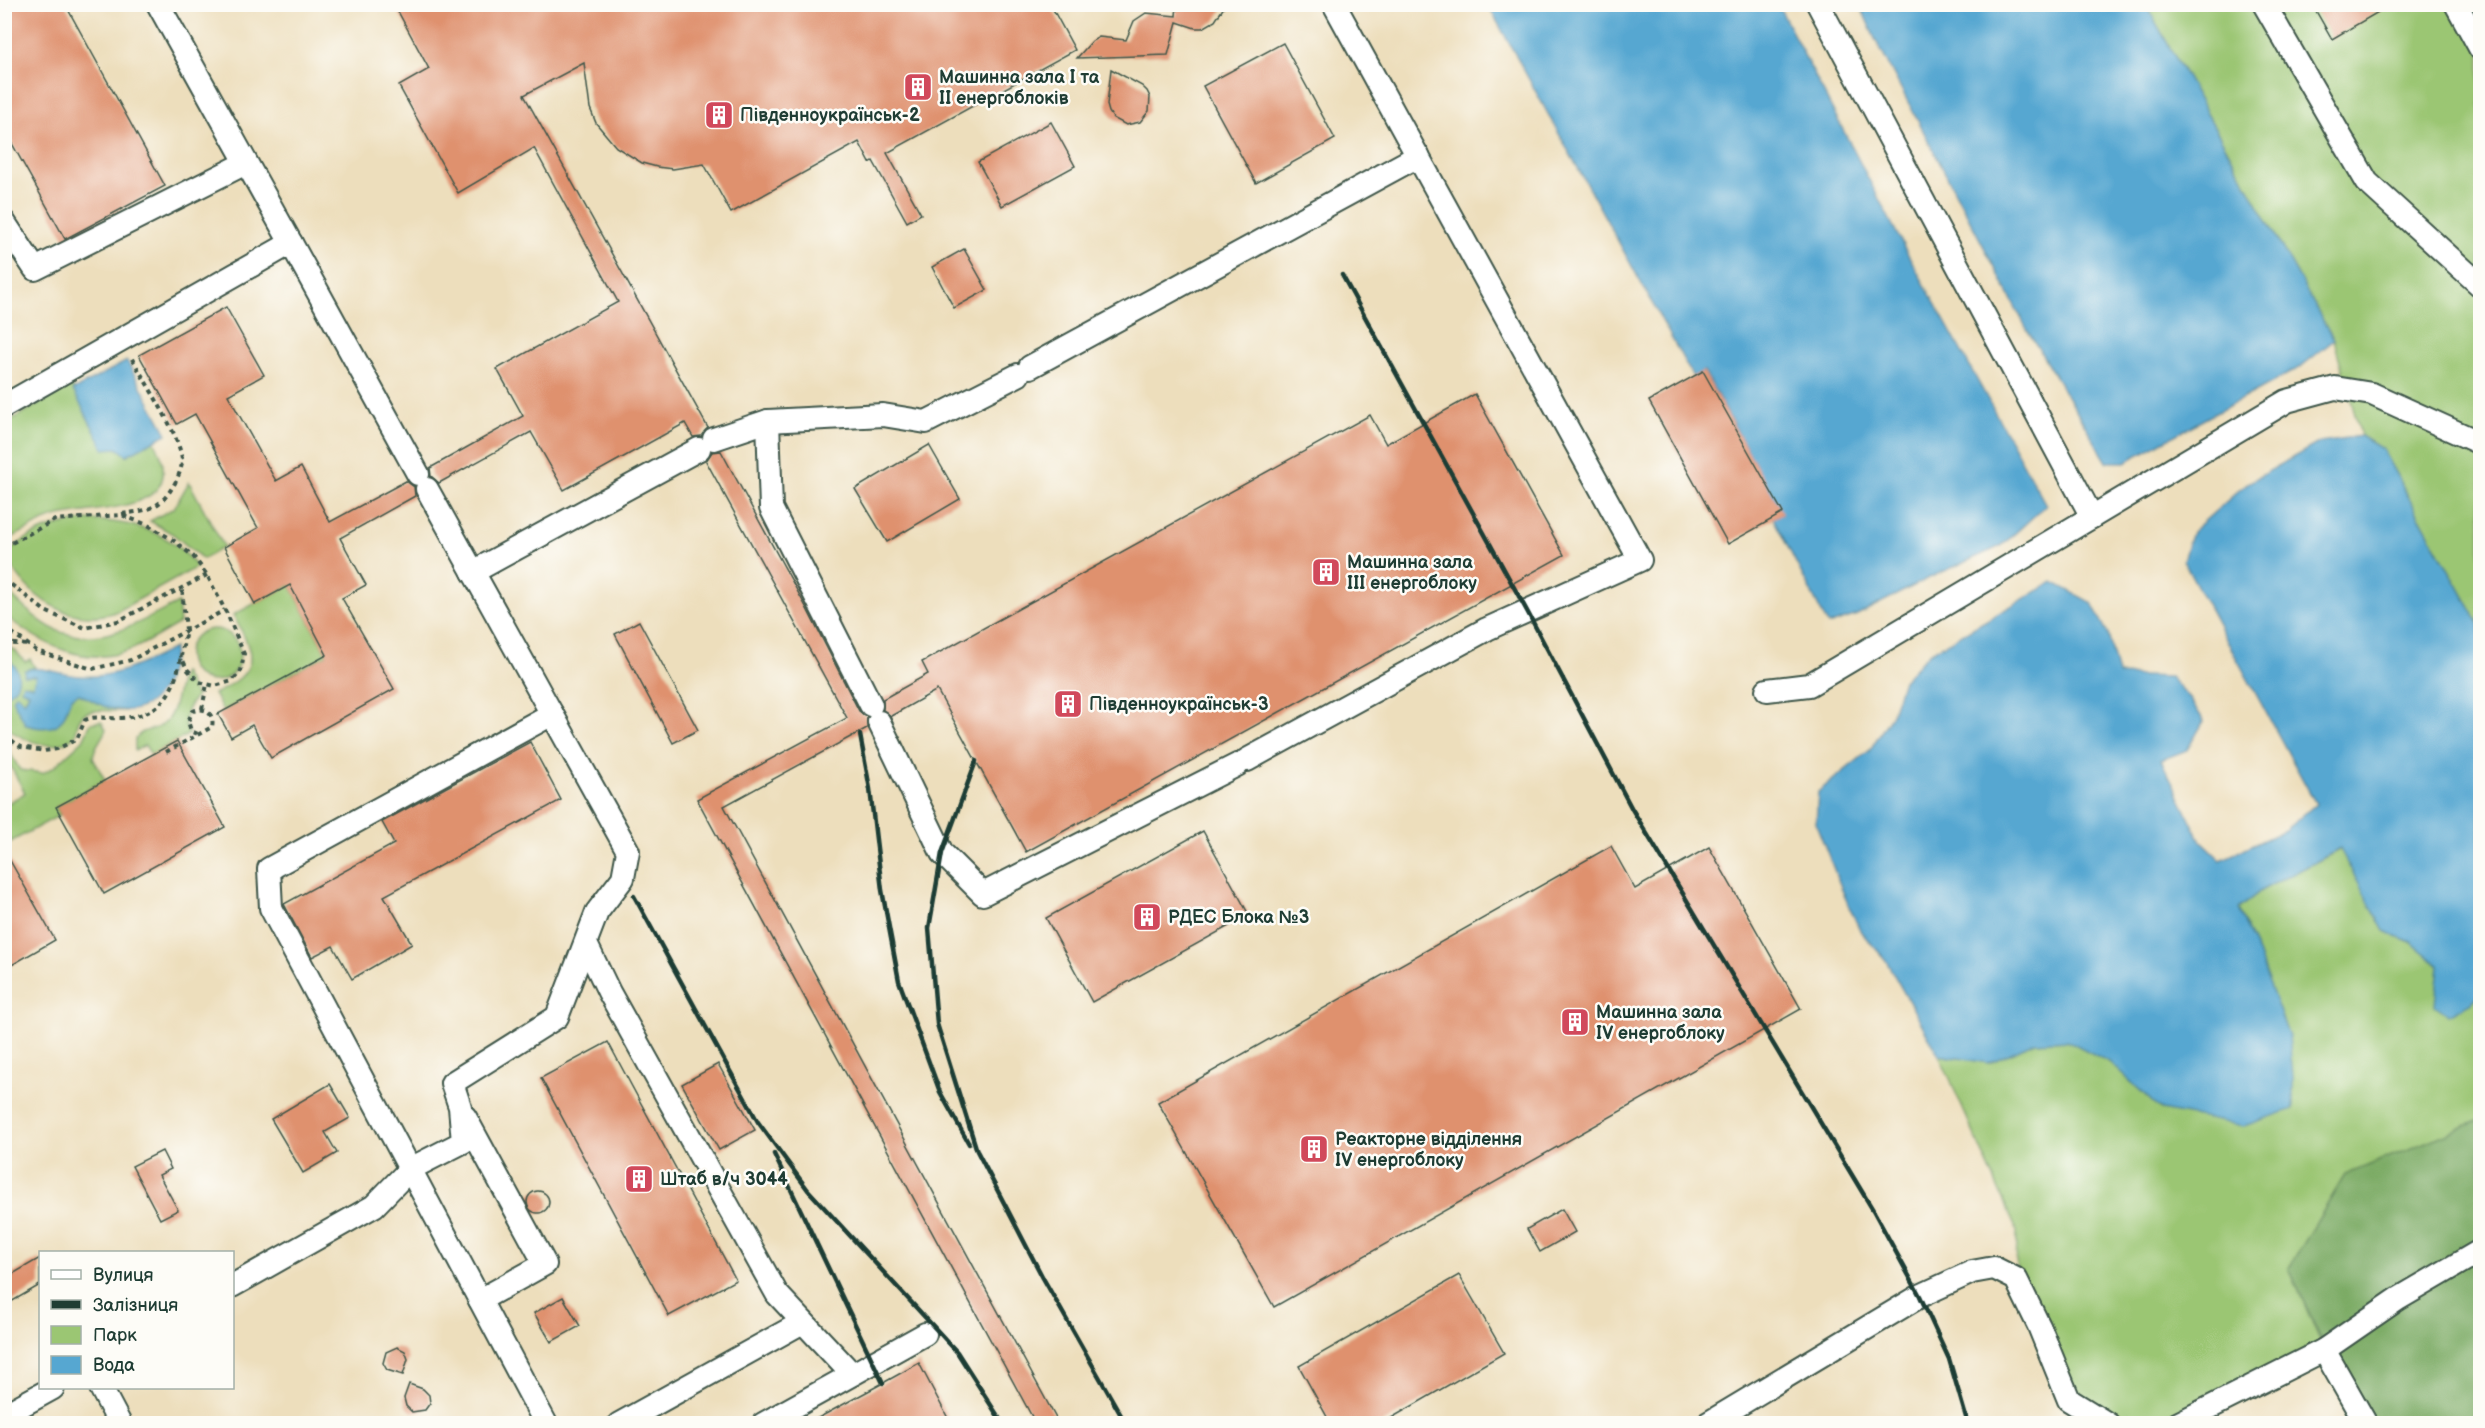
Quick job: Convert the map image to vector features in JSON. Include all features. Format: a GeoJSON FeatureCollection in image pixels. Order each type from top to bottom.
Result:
{"type":"FeatureCollection","features":[{"type":"Feature","properties":{"kind":"street"},"geometry":{"type":"LineString","coordinates":[[158,4],[628,851],[623,878],[597,912],[557,1017],[452,1083],[460,1107],[545,1264],[480,1300]]}},
{"type":"Feature","properties":{"kind":"street"},"geometry":{"type":"LineString","coordinates":[[768,421],[771,508],[875,713],[942,853],[983,894],[1242,763],[1487,629],[1640,560],[1334,4]]}},
{"type":"Feature","properties":{"kind":"street"},"geometry":{"type":"LineString","coordinates":[[1818,4],[2092,517]]}},
{"type":"Feature","properties":{"kind":"street"},"geometry":{"type":"LineString","coordinates":[[2264,4],[2367,182],[2481,285]]}},
{"type":"Feature","properties":{"kind":"street"},"geometry":{"type":"LineString","coordinates":[[2456,4],[2481,48]]}},
{"type":"Feature","properties":{"kind":"street"},"geometry":{"type":"LineString","coordinates":[[473,572],[707,444],[768,421],[883,414],[926,422],[1418,156]]}},
{"type":"Feature","properties":{"kind":"street"},"geometry":{"type":"LineString","coordinates":[[4,222],[35,269],[246,163]]}},
{"type":"Feature","properties":{"kind":"street"},"geometry":{"type":"LineString","coordinates":[[4,406],[291,243]]}},
{"type":"Feature","properties":{"kind":"street"},"geometry":{"type":"LineString","coordinates":[[1767,690],[1809,685],[2287,401],[2335,388],[2372,394],[2481,443]]}},
{"type":"Feature","properties":{"kind":"street"},"geometry":{"type":"LineString","coordinates":[[546,1424],[271,908],[268,869],[552,714]]}},
{"type":"Feature","properties":{"kind":"street"},"geometry":{"type":"LineString","coordinates":[[586,944],[609,992],[777,1294],[852,1374]]}},
{"type":"Feature","properties":{"kind":"street"},"geometry":{"type":"LineString","coordinates":[[234,1285],[374,1206],[410,1169],[463,1142],[460,1107]]}},
{"type":"Feature","properties":{"kind":"street"},"geometry":{"type":"LineString","coordinates":[[2177,1424],[2324,1350],[2398,1299],[2481,1251]]}},
{"type":"Feature","properties":{"kind":"street"},"geometry":{"type":"LineString","coordinates":[[1707,1424],[1920,1296],[1972,1272],[1994,1268],[2016,1279],[2039,1326],[2069,1400],[2108,1424]]}},
{"type":"Feature","properties":{"kind":"street"},"geometry":{"type":"LineString","coordinates":[[619,1424],[803,1322]]}},
{"type":"Feature","properties":{"kind":"street"},"geometry":{"type":"LineString","coordinates":[[762,1424],[925,1334]]}},
{"type":"Feature","properties":{"kind":"street"},"geometry":{"type":"LineString","coordinates":[[2324,1350],[2366,1424]]}},
{"type":"Feature","properties":{"kind":"street"},"geometry":{"type":"LineString","coordinates":[[4,1415],[51,1389]]}},
{"type":"Feature","properties":{"kind":"street"},"geometry":{"type":"LineString","coordinates":[[102,1389],[120,1424]]}},
{"type":"Feature","properties":{"kind":"path"},"geometry":{"type":"LineString","coordinates":[[4,547],[55,520],[146,510],[165,499],[177,478],[182,462],[173,431],[121,339]]}},
{"type":"Feature","properties":{"kind":"path"},"geometry":{"type":"LineString","coordinates":[[121,514],[148,525],[173,540],[193,556],[207,575],[244,654],[241,671],[232,681],[215,686],[199,682],[187,669],[181,656]]}},
{"type":"Feature","properties":{"kind":"path"},"geometry":{"type":"LineString","coordinates":[[4,579],[45,611],[85,628],[118,621],[207,575]]}},
{"type":"Feature","properties":{"kind":"path"},"geometry":{"type":"LineString","coordinates":[[4,735],[21,747],[44,752],[69,745],[77,739],[85,720],[94,716],[123,718],[153,711],[165,699],[181,656],[186,630],[182,588]]}},
{"type":"Feature","properties":{"kind":"path"},"geometry":{"type":"LineString","coordinates":[[4,627],[37,651],[92,669],[131,660],[225,610]]}},
{"type":"Feature","properties":{"kind":"path"},"geometry":{"type":"LineString","coordinates":[[4,643],[30,646]]}},
{"type":"Feature","properties":{"kind":"path"},"geometry":{"type":"LineString","coordinates":[[202,709],[207,684]]}},
{"type":"Feature","properties":{"kind":"path"},"geometry":{"type":"LineString","coordinates":[[166,752],[212,727],[214,721],[210,713],[202,709],[193,711],[188,721],[192,730],[198,734]]}},
{"type":"Feature","properties":{"kind":"green space"},"geometry":{"type":"Polygon","coordinates":[[[2146,5],[2480,5],[2480,626],[2382,449],[2361,436],[2334,340],[2146,5]]]}},
{"type":"Feature","properties":{"kind":"green space"},"geometry":{"type":"Polygon","coordinates":[[[71,385],[111,447],[122,450],[127,455],[154,440],[163,464],[162,481],[152,493],[137,502],[52,518],[5,540],[4,424],[71,385]]]}},
{"type":"Feature","properties":{"kind":"green space"},"geometry":{"type":"Polygon","coordinates":[[[189,482],[224,547],[203,559],[173,534],[150,521],[174,508],[189,482]]]}},
{"type":"Feature","properties":{"kind":"green space"},"geometry":{"type":"Polygon","coordinates":[[[86,520],[118,523],[148,530],[174,544],[197,567],[118,611],[83,616],[67,612],[37,596],[14,570],[5,554],[43,530],[86,520]]]}},
{"type":"Feature","properties":{"kind":"green space"},"geometry":{"type":"Polygon","coordinates":[[[290,585],[327,655],[223,711],[214,694],[240,678],[250,662],[247,642],[233,615],[290,585]]]}},
{"type":"Feature","properties":{"kind":"green space"},"geometry":{"type":"Polygon","coordinates":[[[7,592],[43,622],[68,634],[97,636],[111,633],[178,603],[180,623],[127,651],[95,656],[79,654],[49,644],[4,615],[5,593],[7,592]]]}},
{"type":"Feature","properties":{"kind":"green space"},"geometry":{"type":"Polygon","coordinates":[[[214,629],[224,631],[232,637],[238,645],[240,655],[238,665],[232,673],[224,679],[214,681],[204,679],[196,673],[190,665],[188,655],[190,645],[196,637],[204,631],[214,629]]]}},
{"type":"Feature","properties":{"kind":"green space"},"geometry":{"type":"Polygon","coordinates":[[[5,647],[15,650],[25,662],[30,659],[35,667],[25,670],[37,676],[33,687],[23,684],[29,693],[24,702],[26,725],[66,713],[69,700],[73,695],[79,694],[109,708],[126,711],[99,710],[86,713],[81,717],[76,734],[68,741],[59,744],[40,744],[21,737],[5,727],[5,695],[11,692],[12,662],[5,658],[5,647]]]}},
{"type":"Feature","properties":{"kind":"green space"},"geometry":{"type":"Polygon","coordinates":[[[183,672],[196,696],[185,719],[189,734],[151,755],[145,745],[135,751],[135,739],[139,735],[159,727],[168,719],[174,707],[183,672]]]}},
{"type":"Feature","properties":{"kind":"green space"},"geometry":{"type":"Polygon","coordinates":[[[101,721],[106,729],[93,758],[105,780],[56,807],[60,815],[5,845],[5,805],[25,793],[5,756],[5,744],[20,770],[43,773],[54,767],[83,740],[91,723],[101,721]]]}},
{"type":"Feature","properties":{"kind":"green space"},"geometry":{"type":"Polygon","coordinates":[[[2341,849],[2384,931],[2411,942],[2439,965],[2471,1003],[2480,994],[2480,1120],[2345,1175],[2289,1268],[2324,1350],[2177,1423],[2108,1423],[2069,1400],[2016,1279],[2017,1231],[1939,1055],[1989,1063],[2035,1042],[2067,1040],[2111,1063],[2161,1110],[2258,953],[2238,909],[2262,890],[2341,849]]]}},
{"type":"Feature","properties":{"kind":"green space"},"geometry":{"type":"Polygon","coordinates":[[[2480,1120],[2480,1423],[2365,1423],[2351,1407],[2289,1268],[2345,1175],[2480,1120]]]}},
{"type":"Feature","properties":{"kind":"water"},"geometry":{"type":"Polygon","coordinates":[[[1488,5],[1778,5],[1904,247],[2046,505],[2001,546],[1931,577],[1857,615],[1828,625],[1773,518],[1782,513],[1704,371],[1693,377],[1488,5]]]}},
{"type":"Feature","properties":{"kind":"water"},"geometry":{"type":"Polygon","coordinates":[[[1860,5],[2146,5],[2334,340],[2299,368],[2125,462],[2107,462],[2029,333],[1875,39],[1860,5]]]}},
{"type":"Feature","properties":{"kind":"water"},"geometry":{"type":"Polygon","coordinates":[[[127,361],[167,434],[127,455],[117,448],[104,449],[73,390],[127,361]]]}},
{"type":"Feature","properties":{"kind":"water"},"geometry":{"type":"Polygon","coordinates":[[[2361,436],[2382,449],[2480,626],[2480,994],[2471,1003],[2449,1015],[2435,1005],[2439,965],[2411,942],[2384,931],[2340,849],[2262,890],[2238,909],[2258,953],[2289,1037],[2293,1076],[2293,1109],[2244,1126],[2161,1110],[2111,1063],[2067,1040],[2035,1042],[1989,1063],[1939,1055],[1885,959],[1861,932],[1816,824],[1818,792],[1870,750],[1891,716],[1903,680],[1929,653],[2053,582],[2092,603],[2108,634],[2118,675],[2170,677],[2190,699],[2204,721],[2187,750],[2161,760],[2201,841],[2221,860],[2285,830],[2316,804],[2183,560],[2192,532],[2246,484],[2320,442],[2361,436]]]}},
{"type":"Feature","properties":{"kind":"water"},"geometry":{"type":"Polygon","coordinates":[[[174,648],[169,675],[163,686],[148,704],[137,709],[109,708],[79,694],[69,702],[60,722],[53,727],[42,728],[26,725],[12,699],[17,694],[24,702],[29,693],[21,689],[23,684],[33,686],[36,676],[24,676],[25,670],[45,669],[80,676],[105,675],[129,669],[174,648]]]}},
{"type":"Feature","properties":{"kind":"water"},"geometry":{"type":"Polygon","coordinates":[[[5,658],[15,666],[18,682],[5,695],[5,658]]]}},
{"type":"Feature","properties":{"kind":"building"},"geometry":{"type":"Polygon","coordinates":[[[4,4],[65,4],[165,186],[65,239],[4,129],[4,4]]]}},
{"type":"Feature","properties":{"kind":"building"},"geometry":{"type":"Polygon","coordinates":[[[394,4],[1050,4],[1075,50],[887,153],[921,214],[907,222],[873,161],[870,163],[859,142],[731,213],[704,164],[673,169],[657,167],[642,163],[616,147],[596,123],[590,108],[584,63],[524,95],[708,428],[701,436],[693,437],[685,423],[564,490],[531,432],[439,483],[431,476],[430,468],[523,416],[497,369],[618,302],[534,148],[458,193],[399,86],[429,69],[394,4]]]}},
{"type":"Feature","properties":{"kind":"building"},"geometry":{"type":"Polygon","coordinates":[[[1177,4],[1226,4],[1215,21],[1203,28],[1177,22],[1168,55],[1077,58],[1092,41],[1099,37],[1126,40],[1134,21],[1146,13],[1176,16],[1177,4]]]}},
{"type":"Feature","properties":{"kind":"building"},"geometry":{"type":"Polygon","coordinates":[[[2312,4],[2392,4],[2332,39],[2312,4]]]}},
{"type":"Feature","properties":{"kind":"building"},"geometry":{"type":"Polygon","coordinates":[[[1283,43],[1335,139],[1256,183],[1203,86],[1283,43]]]}},
{"type":"Feature","properties":{"kind":"building"},"geometry":{"type":"Polygon","coordinates":[[[1111,69],[1147,91],[1150,97],[1149,111],[1140,122],[1126,125],[1113,118],[1109,112],[1107,105],[1111,69]]]}},
{"type":"Feature","properties":{"kind":"building"},"geometry":{"type":"Polygon","coordinates":[[[1051,122],[1075,166],[1002,206],[978,162],[1051,122]]]}},
{"type":"Feature","properties":{"kind":"building"},"geometry":{"type":"Polygon","coordinates":[[[964,249],[987,290],[954,308],[932,267],[964,249]]]}},
{"type":"Feature","properties":{"kind":"building"},"geometry":{"type":"Polygon","coordinates":[[[226,307],[264,375],[228,395],[276,481],[301,467],[330,522],[406,481],[414,487],[415,496],[340,538],[366,585],[342,598],[394,689],[271,758],[252,725],[231,737],[218,714],[327,655],[290,585],[255,604],[224,547],[258,528],[195,414],[177,424],[139,355],[226,307]]]}},
{"type":"Feature","properties":{"kind":"building"},"geometry":{"type":"Polygon","coordinates":[[[1703,371],[1783,513],[1728,544],[1649,401],[1703,371]]]}},
{"type":"Feature","properties":{"kind":"building","name":"Машинна зала III енергоблоку"},"geometry":{"type":"Polygon","coordinates":[[[1475,394],[1564,555],[1026,852],[937,690],[891,716],[883,710],[883,699],[928,674],[922,662],[1370,415],[1386,444],[1475,394]]]}},
{"type":"Feature","properties":{"kind":"building"},"geometry":{"type":"Polygon","coordinates":[[[929,445],[960,499],[887,542],[855,489],[929,445]]]}},
{"type":"Feature","properties":{"kind":"building"},"geometry":{"type":"Polygon","coordinates":[[[721,451],[806,607],[859,711],[867,717],[867,728],[724,806],[1059,1424],[1036,1424],[697,799],[847,718],[706,461],[712,452],[721,451]]]}},
{"type":"Feature","properties":{"kind":"building"},"geometry":{"type":"Polygon","coordinates":[[[639,621],[698,730],[673,743],[615,634],[639,621]]]}},
{"type":"Feature","properties":{"kind":"building"},"geometry":{"type":"Polygon","coordinates":[[[177,741],[225,827],[104,894],[56,807],[177,741]]]}},
{"type":"Feature","properties":{"kind":"building"},"geometry":{"type":"Polygon","coordinates":[[[530,742],[561,800],[384,896],[412,944],[352,979],[333,946],[312,957],[284,904],[394,844],[382,822],[530,742]]]}},
{"type":"Feature","properties":{"kind":"building","name":"РДЕС Блока №3"},"geometry":{"type":"Polygon","coordinates":[[[1203,831],[1249,915],[1092,1002],[1046,918],[1203,831]]]}},
{"type":"Feature","properties":{"kind":"building","name":"Машинна зала IV енергоблоку"},"geometry":{"type":"Polygon","coordinates":[[[1611,846],[1635,889],[1709,847],[1801,1009],[1274,1307],[1158,1102],[1611,846]]]}},
{"type":"Feature","properties":{"kind":"building"},"geometry":{"type":"Polygon","coordinates":[[[4,850],[55,940],[10,966],[4,957],[4,850]]]}},
{"type":"Feature","properties":{"kind":"building","name":"Штаб в/ч 3044"},"geometry":{"type":"Polygon","coordinates":[[[608,1042],[736,1280],[669,1316],[541,1078],[608,1042]]]}},
{"type":"Feature","properties":{"kind":"building"},"geometry":{"type":"Polygon","coordinates":[[[718,1064],[755,1130],[719,1150],[682,1084],[718,1064]]]}},
{"type":"Feature","properties":{"kind":"building"},"geometry":{"type":"Polygon","coordinates":[[[330,1084],[350,1118],[325,1132],[337,1153],[303,1173],[271,1119],[330,1084]]]}},
{"type":"Feature","properties":{"kind":"building"},"geometry":{"type":"Polygon","coordinates":[[[162,1151],[171,1169],[159,1175],[178,1210],[160,1219],[132,1166],[162,1151]]]}},
{"type":"Feature","properties":{"kind":"building"},"geometry":{"type":"Polygon","coordinates":[[[538,1191],[546,1194],[549,1202],[546,1210],[538,1213],[530,1210],[527,1202],[530,1194],[538,1191]]]}},
{"type":"Feature","properties":{"kind":"building"},"geometry":{"type":"Polygon","coordinates":[[[1562,1209],[1575,1232],[1540,1252],[1527,1229],[1562,1209]]]}},
{"type":"Feature","properties":{"kind":"building"},"geometry":{"type":"Polygon","coordinates":[[[39,1259],[39,1286],[4,1306],[4,1279],[39,1259]]]}},
{"type":"Feature","properties":{"kind":"building"},"geometry":{"type":"Polygon","coordinates":[[[1459,1275],[1504,1353],[1381,1424],[1331,1424],[1299,1366],[1459,1275]]]}},
{"type":"Feature","properties":{"kind":"building"},"geometry":{"type":"Polygon","coordinates":[[[563,1297],[580,1326],[551,1342],[534,1313],[563,1297]]]}},
{"type":"Feature","properties":{"kind":"building"},"geometry":{"type":"Polygon","coordinates":[[[397,1347],[405,1351],[408,1359],[403,1375],[387,1370],[383,1363],[386,1352],[397,1347]]]}},
{"type":"Feature","properties":{"kind":"building"},"geometry":{"type":"Polygon","coordinates":[[[919,1363],[951,1424],[807,1424],[883,1383],[919,1363]]]}},
{"type":"Feature","properties":{"kind":"building"},"geometry":{"type":"Polygon","coordinates":[[[409,1384],[423,1389],[429,1395],[430,1403],[425,1410],[412,1412],[406,1406],[404,1398],[409,1384]]]}},
{"type":"Feature","properties":{"kind":"railway"},"geometry":{"type":"LineString","coordinates":[[1342,275],[1527,611],[1632,809],[1873,1210],[1920,1296],[1949,1359],[1968,1424]]}},
{"type":"Feature","properties":{"kind":"railway"},"geometry":{"type":"LineString","coordinates":[[860,735],[870,789],[882,890],[899,981],[940,1092],[969,1144]]}},
{"type":"Feature","properties":{"kind":"railway"},"geometry":{"type":"LineString","coordinates":[[976,761],[942,853],[929,928],[937,1024],[977,1151],[1043,1278],[1126,1424]]}},
{"type":"Feature","properties":{"kind":"railway"},"geometry":{"type":"LineString","coordinates":[[634,896],[758,1122],[808,1190],[957,1352],[1003,1424]]}},
{"type":"Feature","properties":{"kind":"railway"},"geometry":{"type":"LineString","coordinates":[[774,1154],[883,1383]]}},
{"type":"Feature","properties":{"kind":"place","name":"Машинна зала I та II енергоблоків"},"geometry":{"type":"Point","coordinates":[918,87]}},
{"type":"Feature","properties":{"kind":"place","name":"Південноукраїнськ-2"},"geometry":{"type":"Point","coordinates":[719,115]}},
{"type":"Feature","properties":{"kind":"place","name":"Машинна зала III енергоблоку"},"geometry":{"type":"Point","coordinates":[1326,572]}},
{"type":"Feature","properties":{"kind":"place","name":"Південноукраїнськ-3"},"geometry":{"type":"Point","coordinates":[1068,704]}},
{"type":"Feature","properties":{"kind":"place","name":"РДЕС Блока №3"},"geometry":{"type":"Point","coordinates":[1147,917]}},
{"type":"Feature","properties":{"kind":"place","name":"Машинна зала IV енергоблоку"},"geometry":{"type":"Point","coordinates":[1575,1022]}},
{"type":"Feature","properties":{"kind":"place","name":"Реакторне відділення IV енергоблоку"},"geometry":{"type":"Point","coordinates":[1314,1149]}},
{"type":"Feature","properties":{"kind":"place","name":"Штаб в/ч 3044"},"geometry":{"type":"Point","coordinates":[639,1179]}}]}
